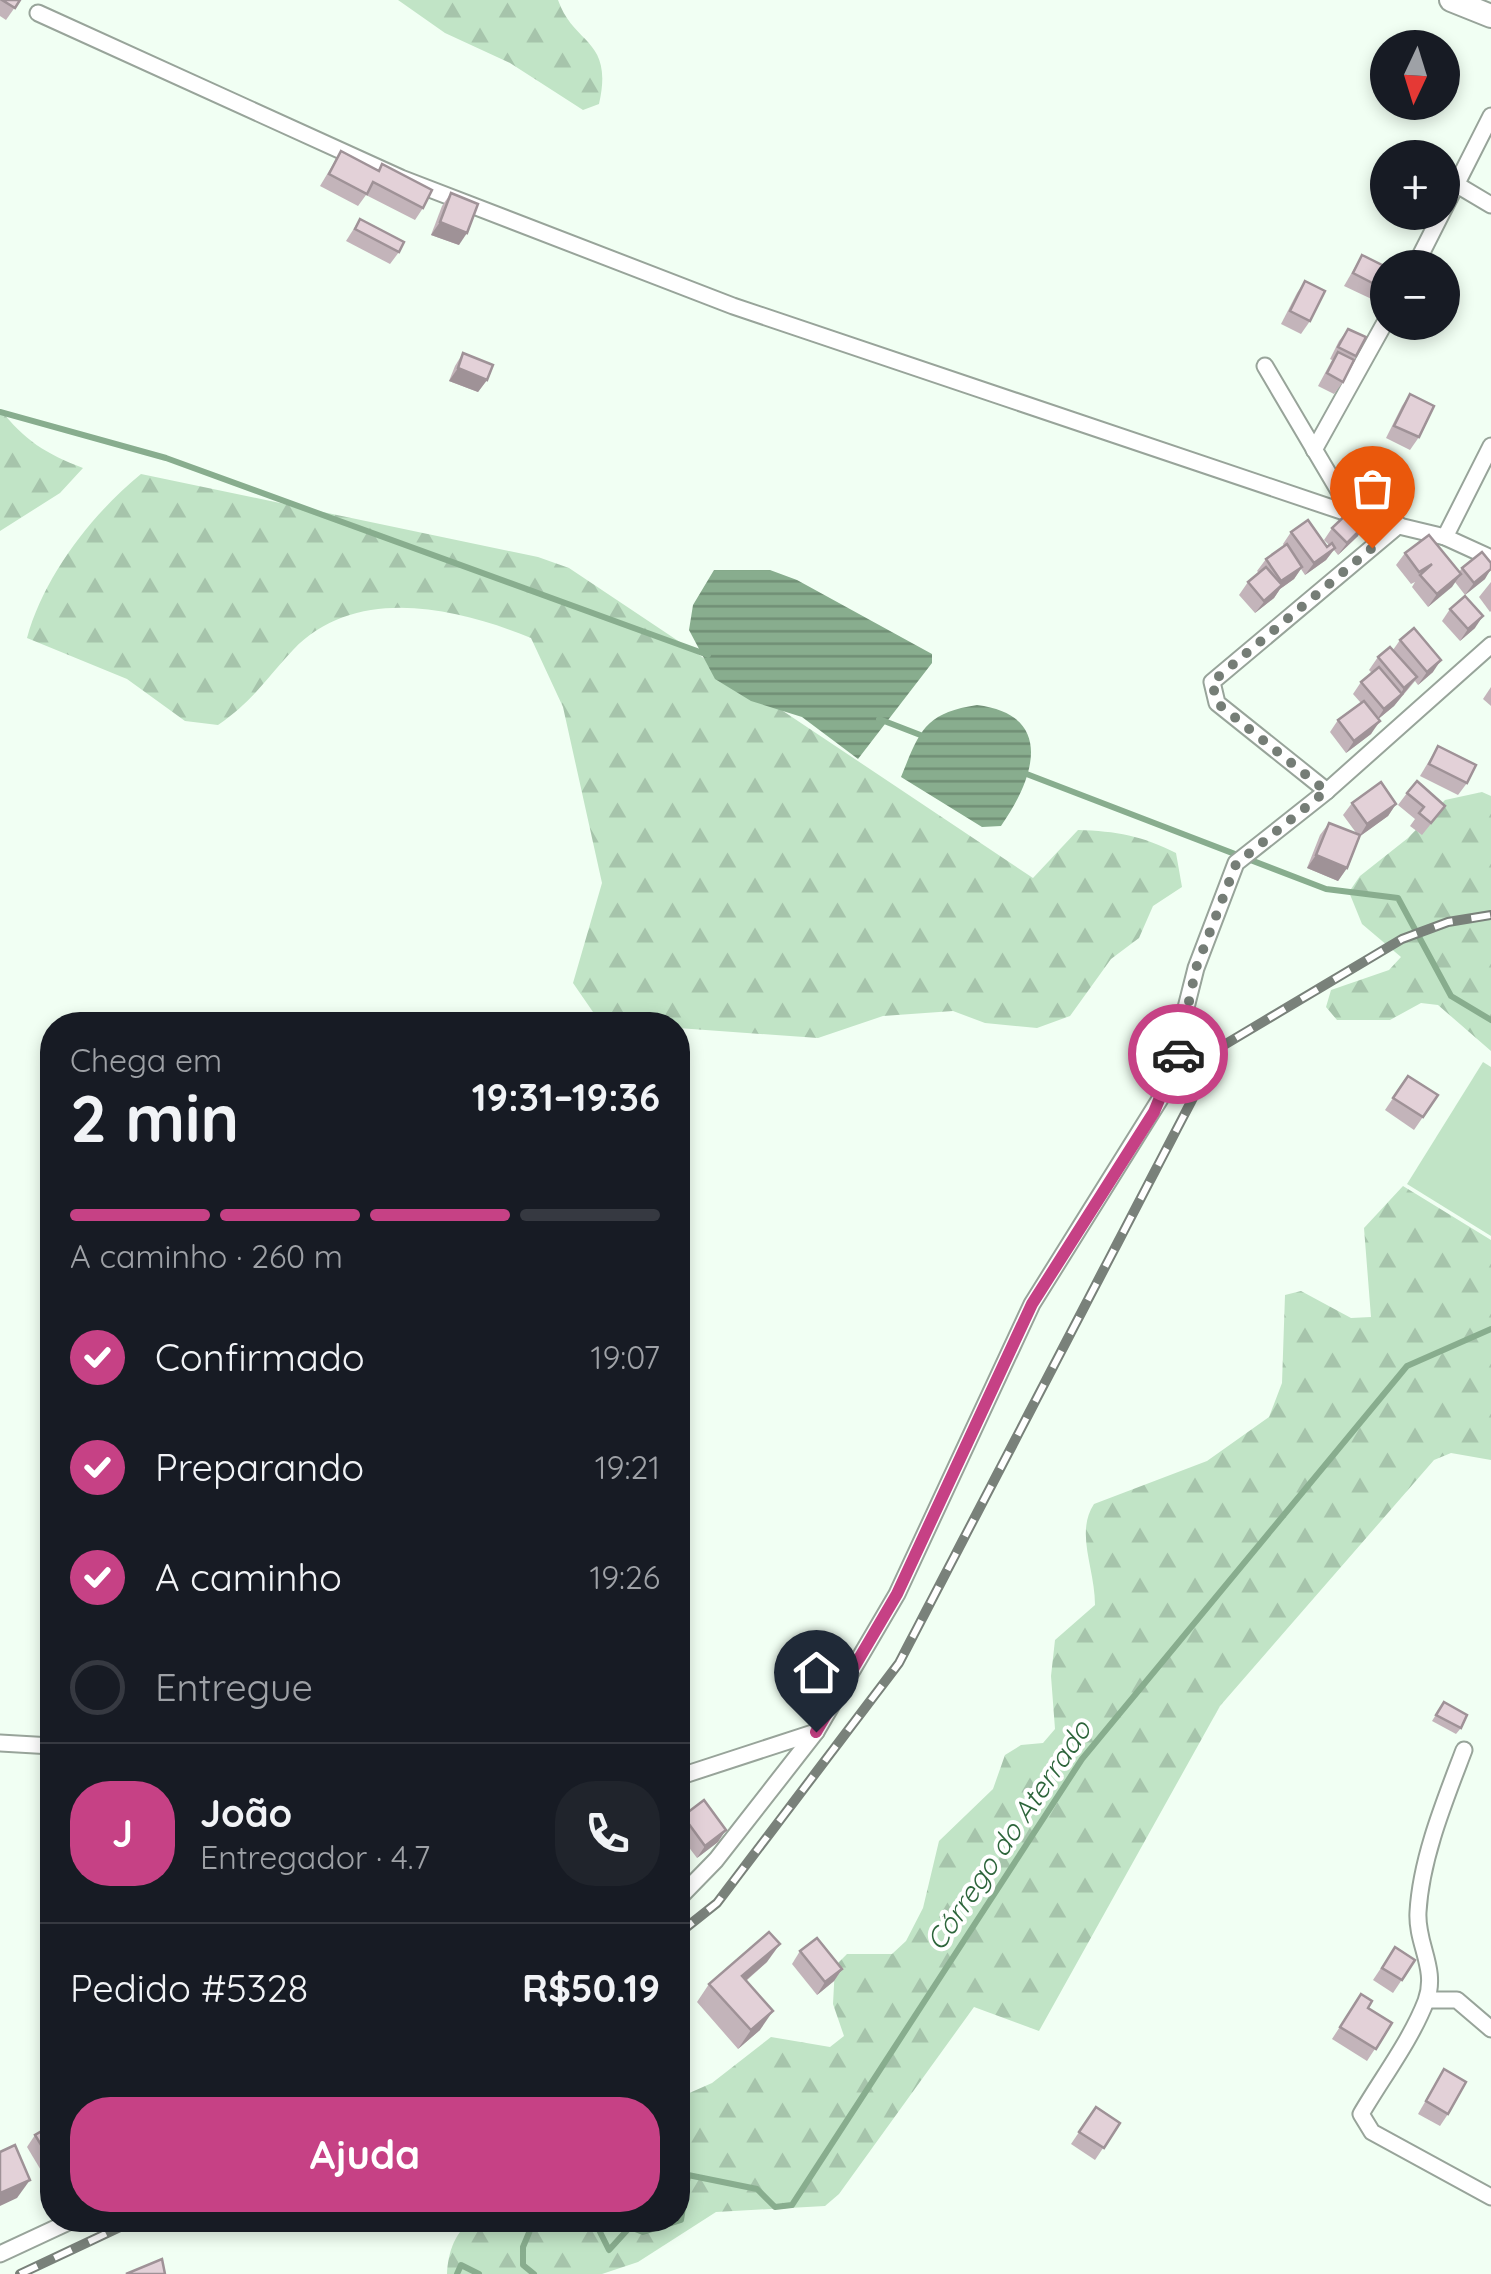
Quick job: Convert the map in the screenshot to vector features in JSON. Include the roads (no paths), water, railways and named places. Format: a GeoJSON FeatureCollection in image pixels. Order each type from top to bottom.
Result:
{"type":"FeatureCollection","features":[{"type":"Feature","properties":{"kind":"street"},"geometry":{"type":"LineString","coordinates":[[1451,0],[1491,16]]}},
{"type":"Feature","properties":{"kind":"street"},"geometry":{"type":"LineString","coordinates":[[38,13],[401,178],[696,292],[1353,514],[1445,536],[1491,558]]}},
{"type":"Feature","properties":{"kind":"street"},"geometry":{"type":"LineString","coordinates":[[1460,184],[1491,116]]}},
{"type":"Feature","properties":{"kind":"street"},"geometry":{"type":"LineString","coordinates":[[1460,187],[1491,205]]}},
{"type":"Feature","properties":{"kind":"street"},"geometry":{"type":"LineString","coordinates":[[1314,450],[1375,340]]}},
{"type":"Feature","properties":{"kind":"street"},"geometry":{"type":"LineString","coordinates":[[1265,366],[1353,514]]}},
{"type":"Feature","properties":{"kind":"street"},"geometry":{"type":"LineString","coordinates":[[1445,536],[1491,446]]}},
{"type":"Feature","properties":{"kind":"street"},"geometry":{"type":"LineString","coordinates":[[1326,791],[1217,703],[1212,682],[1398,526]]}},
{"type":"Feature","properties":{"kind":"street"},"geometry":{"type":"LineString","coordinates":[[690,1887],[816,1732],[897,1594],[1032,1304],[1166,1091],[1196,968],[1241,858],[1326,791],[1491,644]]}},
{"type":"Feature","properties":{"kind":"street"},"geometry":{"type":"LineString","coordinates":[[690,1773],[816,1732]]}},
{"type":"Feature","properties":{"kind":"street"},"geometry":{"type":"LineString","coordinates":[[0,1743],[40,1745]]}},
{"type":"Feature","properties":{"kind":"street"},"geometry":{"type":"LineString","coordinates":[[1464,1750],[1430,1854],[1418,1912],[1421,1944],[1431,1967],[1426,2000],[1362,2114],[1372,2132],[1491,2197]]}},
{"type":"Feature","properties":{"kind":"street"},"geometry":{"type":"LineString","coordinates":[[1426,2000],[1457,2000],[1491,2029]]}},
{"type":"Feature","properties":{"kind":"street"},"geometry":{"type":"LineString","coordinates":[[0,2254],[47,2232]]}},
{"type":"Feature","properties":{"kind":"waterway"},"geometry":{"type":"LineString","coordinates":[[0,412],[166,458],[708,655]]}},
{"type":"Feature","properties":{"kind":"waterway"},"geometry":{"type":"LineString","coordinates":[[879,719],[923,736]]}},
{"type":"Feature","properties":{"kind":"waterway"},"geometry":{"type":"LineString","coordinates":[[1024,773],[1326,889],[1398,898],[1451,996],[1491,1020]]}},
{"type":"Feature","properties":{"kind":"waterway","name":"Córrego do Aterrado"},"geometry":{"type":"LineString","coordinates":[[690,2175],[757,2189],[775,2207],[792,2205],[1082,1759],[1407,1366],[1491,1329]]}},
{"type":"Feature","properties":{"kind":"waterway","name":"Córrego do Aterrado"},"geometry":{"type":"LineString","coordinates":[[529,2232],[523,2247],[523,2265],[534,2274]]}},
{"type":"Feature","properties":{"kind":"waterway","name":"Córrego do Aterrado"},"geometry":{"type":"LineString","coordinates":[[600,2232],[609,2250],[625,2232]]}},
{"type":"Feature","properties":{"kind":"waterway","name":"Córrego do Aterrado"},"geometry":{"type":"LineString","coordinates":[[457,2274],[461,2265],[479,2274]]}},
{"type":"Feature","properties":{"kind":"railway"},"geometry":{"type":"LineString","coordinates":[[690,1924],[717,1903],[899,1663],[1219,1048],[1402,939],[1448,922],[1491,915]]}},
{"type":"Feature","properties":{"kind":"railway"},"geometry":{"type":"LineString","coordinates":[[20,2274],[109,2232]]}}]}
